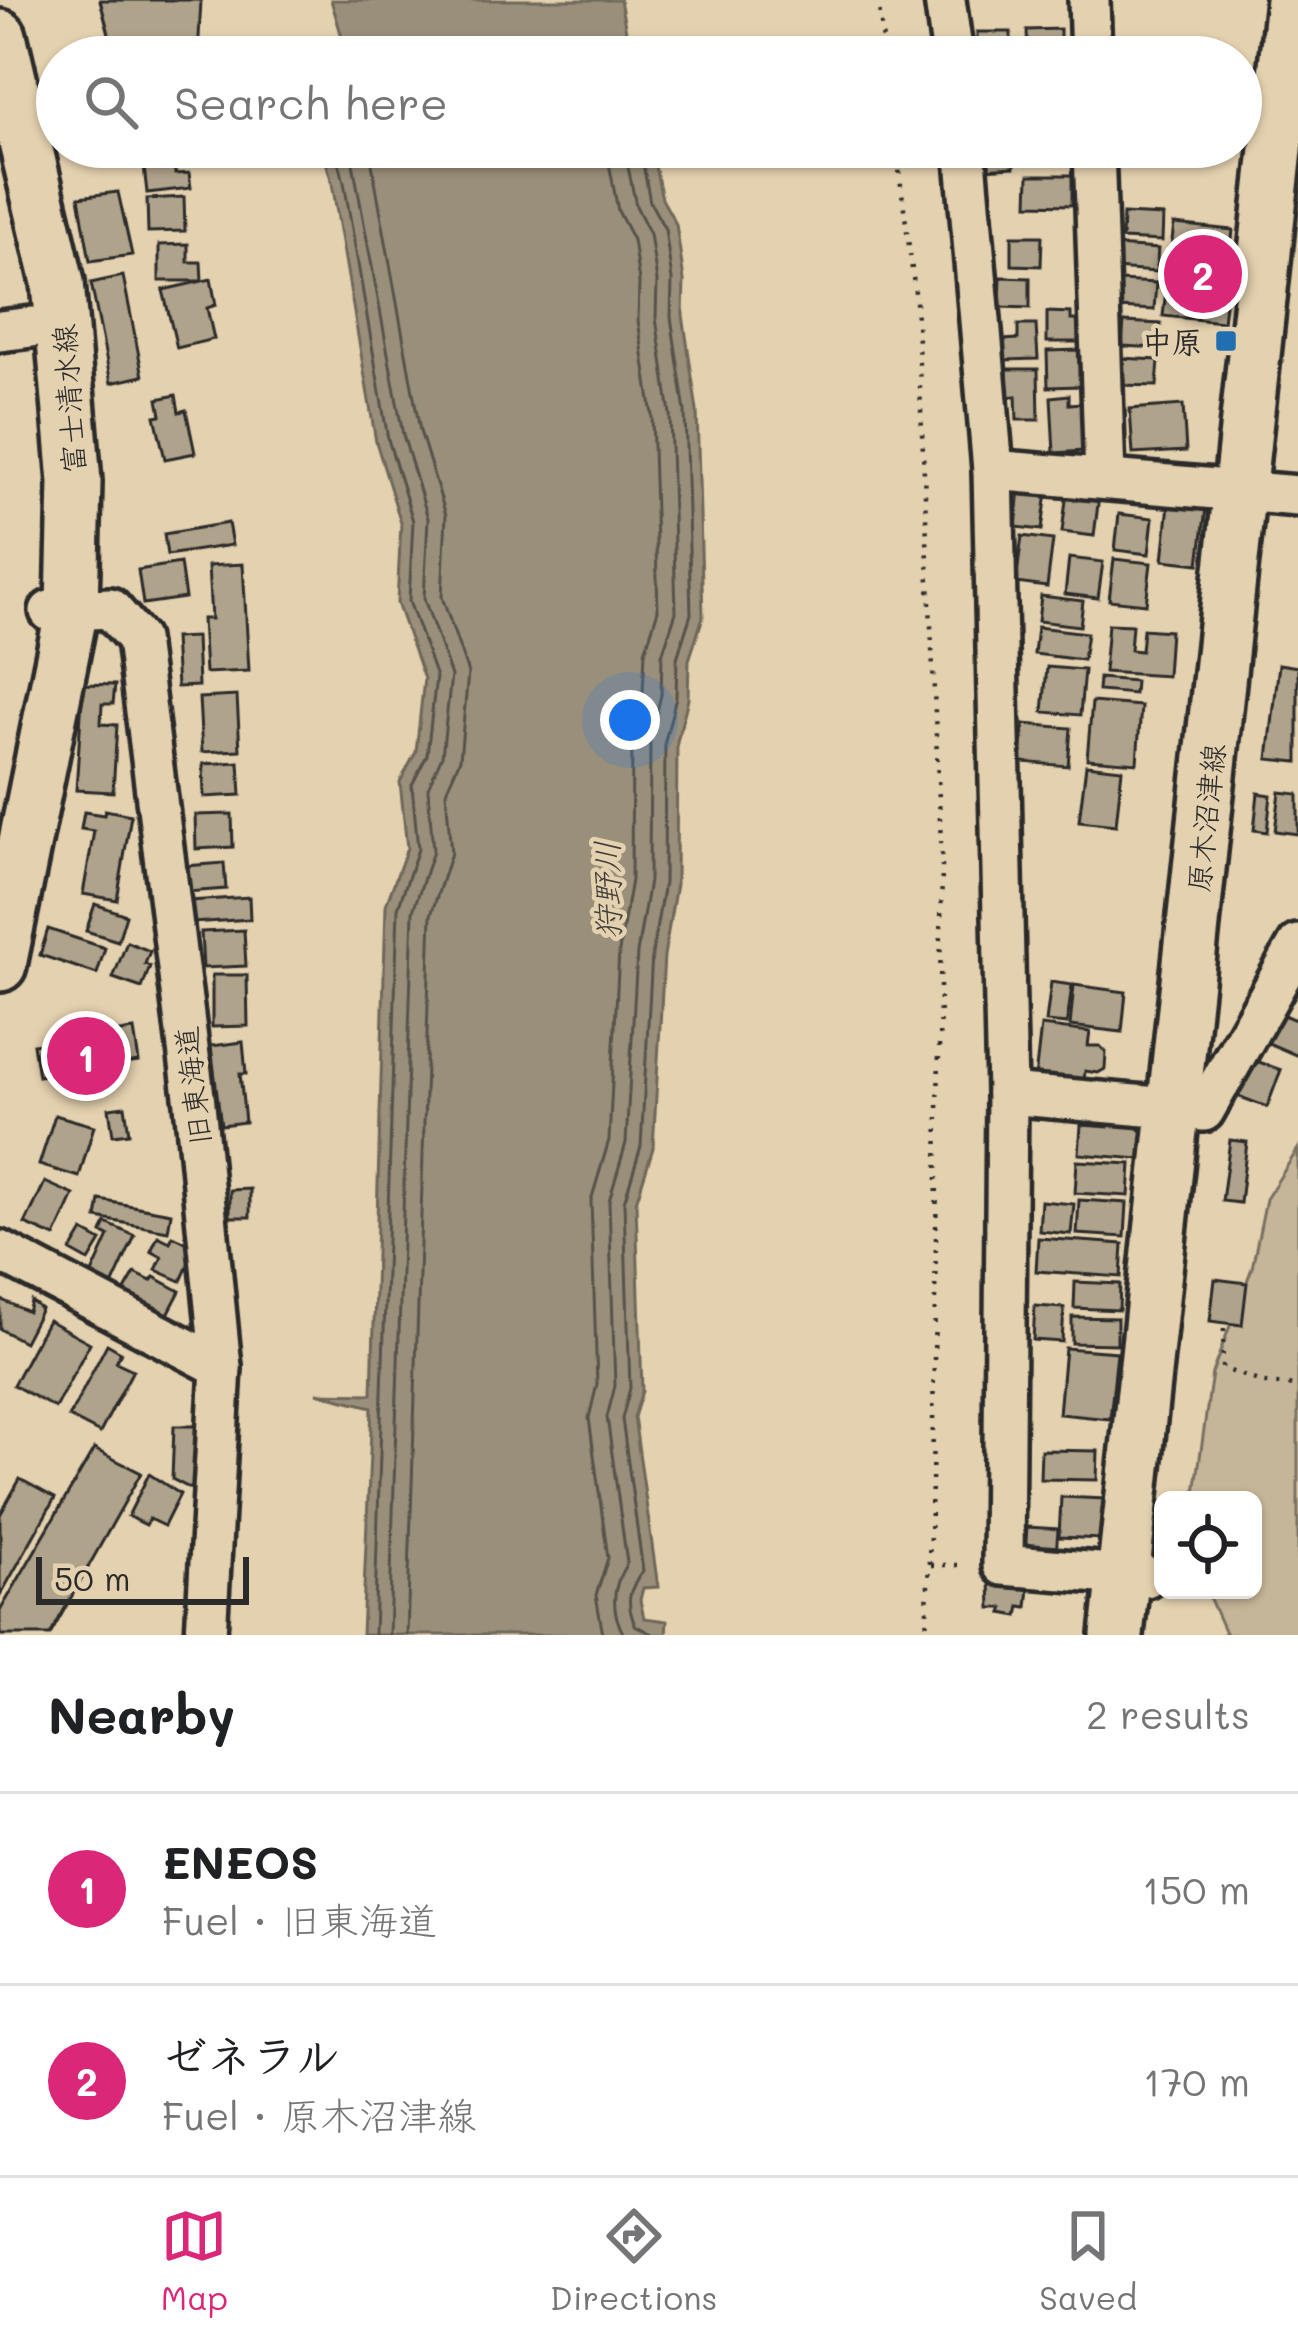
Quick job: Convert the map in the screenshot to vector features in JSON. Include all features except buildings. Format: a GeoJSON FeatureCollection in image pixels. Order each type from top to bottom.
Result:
{"type":"FeatureCollection","features":[{"type":"Feature","properties":{"kind":"main road","name":"原木沼津線"},"geometry":{"type":"LineString","coordinates":[[1267,492],[1292,0]]}},
{"type":"Feature","properties":{"kind":"main road","name":"富士清水線"},"geometry":{"type":"LineString","coordinates":[[0,36],[58,282],[75,482],[38,766],[0,965]]}},
{"type":"Feature","properties":{"kind":"main road","name":"富士清水線"},"geometry":{"type":"LineString","coordinates":[[0,171],[16,329],[45,445],[61,610]]}},
{"type":"Feature","properties":{"kind":"main road","name":"原木沼津線"},"geometry":{"type":"LineString","coordinates":[[1117,1635],[1134,1577],[1298,204]]}},
{"type":"Feature","properties":{"kind":"main road","name":"原木沼津線"},"geometry":{"type":"LineString","coordinates":[[1134,1577],[1140,1635]]}},
{"type":"Feature","properties":{"kind":"street"},"geometry":{"type":"LineString","coordinates":[[946,0],[950,36]]}},
{"type":"Feature","properties":{"kind":"street"},"geometry":{"type":"LineString","coordinates":[[1089,0],[1090,36]]}},
{"type":"Feature","properties":{"kind":"street"},"geometry":{"type":"LineString","coordinates":[[967,168],[993,470],[1007,1094],[1003,1565],[1134,1577]]}},
{"type":"Feature","properties":{"kind":"street"},"geometry":{"type":"LineString","coordinates":[[1095,168],[1106,479]]}},
{"type":"Feature","properties":{"kind":"street"},"geometry":{"type":"LineString","coordinates":[[993,470],[1267,492]]}},
{"type":"Feature","properties":{"kind":"street","name":"旧東海道"},"geometry":{"type":"LineString","coordinates":[[61,610],[110,608],[136,639],[195,1104],[221,1367],[206,1635]]}},
{"type":"Feature","properties":{"kind":"street"},"geometry":{"type":"LineString","coordinates":[[1007,1094],[1190,1110],[1298,945]]}},
{"type":"Feature","properties":{"kind":"street"},"geometry":{"type":"LineString","coordinates":[[0,1251],[221,1367]]}},
{"type":"Feature","properties":{"kind":"path"},"geometry":{"type":"LineString","coordinates":[[878,0],[882,36]]}},
{"type":"Feature","properties":{"kind":"path"},"geometry":{"type":"LineString","coordinates":[[899,168],[916,300],[942,865],[926,1635]]}},
{"type":"Feature","properties":{"kind":"path"},"geometry":{"type":"LineString","coordinates":[[1224,1329],[1222,1368],[1264,1383],[1298,1386]]}},
{"type":"Feature","properties":{"kind":"path"},"geometry":{"type":"LineString","coordinates":[[929,1565],[1003,1565]]}},
{"type":"Feature","properties":{"kind":"shaded area"},"geometry":{"type":"Polygon","coordinates":[[[1298,1149],[1298,1635],[1226,1635],[1210,1599],[1262,1599],[1262,1491],[1195,1491],[1212,1373],[1252,1268],[1266,1199],[1298,1149]]]}},
{"type":"Feature","properties":{"kind":"water"},"geometry":{"type":"Polygon","coordinates":[[[331,0],[620,0],[627,36],[342,36],[331,0]]]}},
{"type":"Feature","properties":{"kind":"water","name":"狩野川"},"geometry":{"type":"Polygon","coordinates":[[[328,168],[655,168],[662,199],[676,224],[697,411],[703,617],[689,660],[688,699],[677,742],[676,884],[664,956],[653,1148],[636,1202],[642,1391],[634,1417],[658,1587],[643,1588],[640,1600],[644,1618],[667,1621],[666,1635],[362,1635],[372,1407],[317,1393],[372,1394],[386,905],[407,848],[400,782],[416,752],[424,679],[397,603],[401,523],[376,442],[328,168]]]}},
{"type":"Feature","properties":{"kind":"place","name":"ゼネラル"},"geometry":{"type":"Point","coordinates":[1203,274]}},
{"type":"Feature","properties":{"kind":"place","name":"中原"},"geometry":{"type":"Point","coordinates":[1226,341]}},
{"type":"Feature","properties":{"kind":"place","name":"ENEOS"},"geometry":{"type":"Point","coordinates":[86,1056]}}]}
